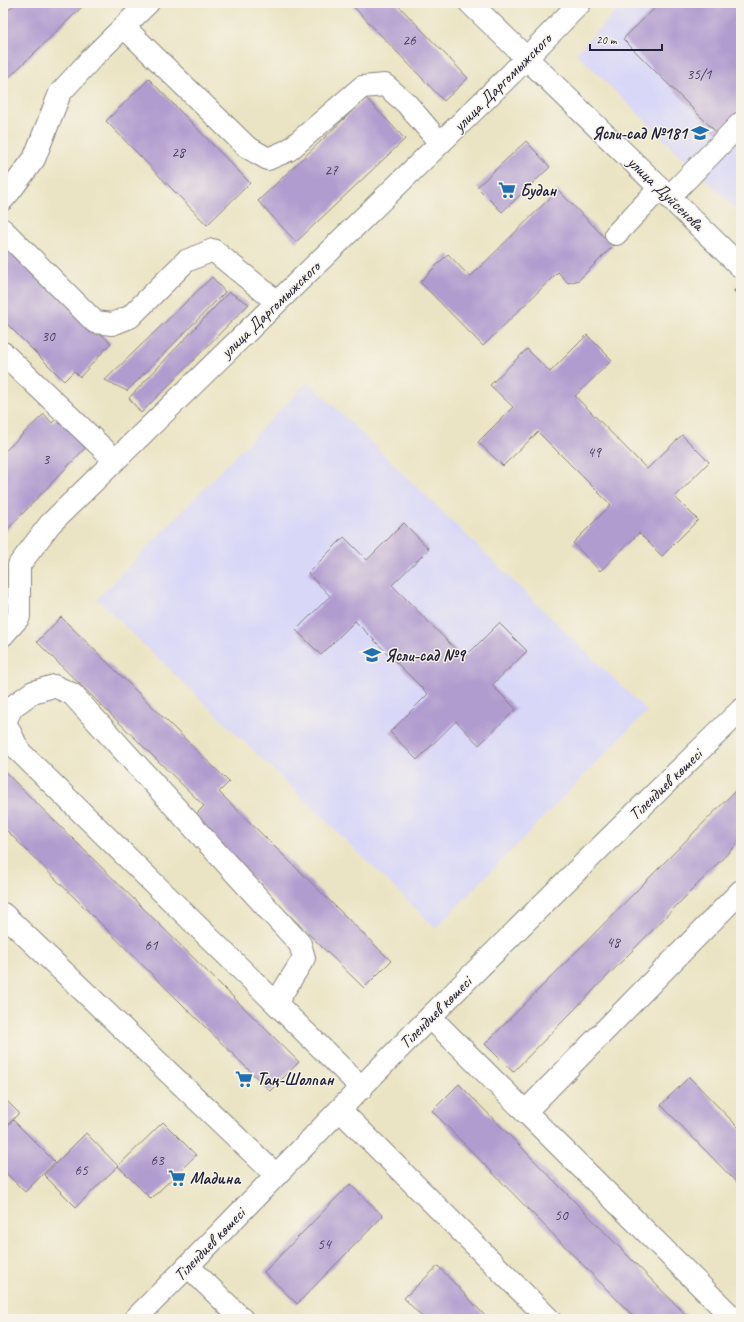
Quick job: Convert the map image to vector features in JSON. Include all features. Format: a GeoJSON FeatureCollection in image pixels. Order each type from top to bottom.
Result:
{"type":"FeatureCollection","features":[{"type":"Feature","properties":{"kind":"street"},"geometry":{"type":"LineString","coordinates":[[3,199],[34,159],[60,93],[93,57],[148,3]]}},
{"type":"Feature","properties":{"kind":"street","name":"улица Дуйсенова"},"geometry":{"type":"LineString","coordinates":[[470,3],[741,267]]}},
{"type":"Feature","properties":{"kind":"street","name":"улица Даргомыжского"},"geometry":{"type":"LineString","coordinates":[[3,634],[11,610],[19,565],[50,524],[440,143],[580,3]]}},
{"type":"Feature","properties":{"kind":"street"},"geometry":{"type":"LineString","coordinates":[[124,27],[247,148],[268,159],[289,150],[362,87],[385,86],[406,102],[440,143]]}},
{"type":"Feature","properties":{"kind":"street"},"geometry":{"type":"LineString","coordinates":[[616,234],[741,123]]}},
{"type":"Feature","properties":{"kind":"street"},"geometry":{"type":"LineString","coordinates":[[3,230],[95,322],[112,324],[130,317],[186,261],[213,250],[277,302]]}},
{"type":"Feature","properties":{"kind":"street"},"geometry":{"type":"LineString","coordinates":[[3,353],[115,460]]}},
{"type":"Feature","properties":{"kind":"street"},"geometry":{"type":"LineString","coordinates":[[276,1003],[304,958],[300,944],[72,694],[54,686],[32,692],[12,707],[5,722],[19,751],[362,1088]]}},
{"type":"Feature","properties":{"kind":"street","name":"Тілендиев көшесі"},"geometry":{"type":"LineString","coordinates":[[135,1319],[598,849],[741,710]]}},
{"type":"Feature","properties":{"kind":"street"},"geometry":{"type":"LineString","coordinates":[[525,1112],[741,891]]}},
{"type":"Feature","properties":{"kind":"street"},"geometry":{"type":"LineString","coordinates":[[3,914],[276,1176]]}},
{"type":"Feature","properties":{"kind":"street"},"geometry":{"type":"LineString","coordinates":[[430,1018],[734,1319]]}},
{"type":"Feature","properties":{"kind":"street"},"geometry":{"type":"LineString","coordinates":[[340,1110],[549,1319]]}},
{"type":"Feature","properties":{"kind":"street"},"geometry":{"type":"LineString","coordinates":[[188,1266],[242,1319]]}},
{"type":"Feature","properties":{"kind":"shaded area","name":"Ясли-сад №181"},"geometry":{"type":"Polygon","coordinates":[[[624,3],[741,3],[741,214],[576,53],[624,3]]]}},
{"type":"Feature","properties":{"kind":"shaded area","name":"Ясли-сад №9"},"geometry":{"type":"Polygon","coordinates":[[[308,381],[647,711],[436,928],[97,599],[308,381]]]}},
{"type":"Feature","properties":{"kind":"building"},"geometry":{"type":"Polygon","coordinates":[[[16,3],[86,3],[3,83],[3,15],[16,3]]]}},
{"type":"Feature","properties":{"kind":"building"},"geometry":{"type":"Polygon","coordinates":[[[350,3],[396,3],[468,78],[444,101],[350,3]]]}},
{"type":"Feature","properties":{"kind":"building"},"geometry":{"type":"Polygon","coordinates":[[[660,3],[736,3],[741,8],[741,108],[717,133],[623,39],[660,3]]]}},
{"type":"Feature","properties":{"kind":"building"},"geometry":{"type":"Polygon","coordinates":[[[149,79],[250,183],[207,225],[106,121],[149,79]]]}},
{"type":"Feature","properties":{"kind":"building"},"geometry":{"type":"Polygon","coordinates":[[[366,98],[405,139],[296,242],[258,201],[366,98]]]}},
{"type":"Feature","properties":{"kind":"building"},"geometry":{"type":"Polygon","coordinates":[[[526,141],[550,167],[502,212],[477,187],[526,141]]]}},
{"type":"Feature","properties":{"kind":"building"},"geometry":{"type":"Polygon","coordinates":[[[558,190],[613,246],[579,280],[568,283],[558,272],[483,346],[420,282],[448,254],[470,277],[558,190]]]}},
{"type":"Feature","properties":{"kind":"building"},"geometry":{"type":"Polygon","coordinates":[[[3,243],[111,343],[80,377],[74,371],[64,381],[3,320],[3,243]]]}},
{"type":"Feature","properties":{"kind":"building"},"geometry":{"type":"Polygon","coordinates":[[[212,277],[225,292],[127,391],[105,380],[212,277]]]}},
{"type":"Feature","properties":{"kind":"building"},"geometry":{"type":"Polygon","coordinates":[[[229,292],[249,304],[141,413],[129,398],[229,292]]]}},
{"type":"Feature","properties":{"kind":"building"},"geometry":{"type":"Polygon","coordinates":[[[587,335],[612,360],[575,396],[647,469],[682,435],[709,462],[675,497],[698,520],[662,556],[639,533],[600,571],[573,543],[611,505],[538,432],[503,466],[478,442],[513,407],[490,385],[527,349],[550,372],[587,335]]]}},
{"type":"Feature","properties":{"kind":"building"},"geometry":{"type":"Polygon","coordinates":[[[44,414],[52,423],[60,415],[90,443],[3,534],[3,453],[44,414]]]}},
{"type":"Feature","properties":{"kind":"building"},"geometry":{"type":"Polygon","coordinates":[[[404,523],[429,549],[392,585],[464,658],[499,623],[527,651],[492,685],[516,709],[479,745],[456,721],[417,760],[390,732],[428,694],[355,621],[321,655],[296,630],[330,596],[308,573],[344,537],[367,560],[404,523]]]}},
{"type":"Feature","properties":{"kind":"building"},"geometry":{"type":"Polygon","coordinates":[[[61,617],[229,782],[219,792],[391,961],[364,988],[191,819],[204,806],[37,642],[61,617]]]}},
{"type":"Feature","properties":{"kind":"building"},"geometry":{"type":"Polygon","coordinates":[[[3,770],[299,1062],[270,1091],[3,827],[3,770]]]}},
{"type":"Feature","properties":{"kind":"building"},"geometry":{"type":"Polygon","coordinates":[[[741,785],[741,840],[513,1072],[485,1044],[741,785]]]}},
{"type":"Feature","properties":{"kind":"building"},"geometry":{"type":"Polygon","coordinates":[[[689,1077],[741,1130],[741,1187],[661,1105],[689,1077]]]}},
{"type":"Feature","properties":{"kind":"building"},"geometry":{"type":"Polygon","coordinates":[[[459,1084],[690,1319],[636,1319],[432,1111],[459,1084]]]}},
{"type":"Feature","properties":{"kind":"building"},"geometry":{"type":"Polygon","coordinates":[[[3,1097],[19,1113],[3,1130],[3,1097]]]}},
{"type":"Feature","properties":{"kind":"building"},"geometry":{"type":"Polygon","coordinates":[[[13,1120],[55,1162],[25,1192],[3,1170],[3,1131],[13,1120]]]}},
{"type":"Feature","properties":{"kind":"building"},"geometry":{"type":"Polygon","coordinates":[[[163,1122],[196,1155],[151,1199],[118,1166],[163,1122]]]}},
{"type":"Feature","properties":{"kind":"building"},"geometry":{"type":"Polygon","coordinates":[[[86,1133],[118,1166],[76,1207],[44,1175],[86,1133]]]}},
{"type":"Feature","properties":{"kind":"building"},"geometry":{"type":"Polygon","coordinates":[[[350,1184],[383,1216],[297,1304],[264,1272],[350,1184]]]}},
{"type":"Feature","properties":{"kind":"building"},"geometry":{"type":"Polygon","coordinates":[[[438,1266],[488,1319],[424,1319],[404,1298],[438,1266]]]}},
{"type":"Feature","properties":{"kind":"place","name":"Ясли-сад №181"},"geometry":{"type":"Point","coordinates":[700,133]}},
{"type":"Feature","properties":{"kind":"place","name":"Будан"},"geometry":{"type":"Point","coordinates":[507,190]}},
{"type":"Feature","properties":{"kind":"place","name":"Ясли-сад №9"},"geometry":{"type":"Point","coordinates":[372,655]}},
{"type":"Feature","properties":{"kind":"place","name":"Таң-Шолпан"},"geometry":{"type":"Point","coordinates":[244,1079]}},
{"type":"Feature","properties":{"kind":"place","name":"Мадина"},"geometry":{"type":"Point","coordinates":[177,1178]}}]}
